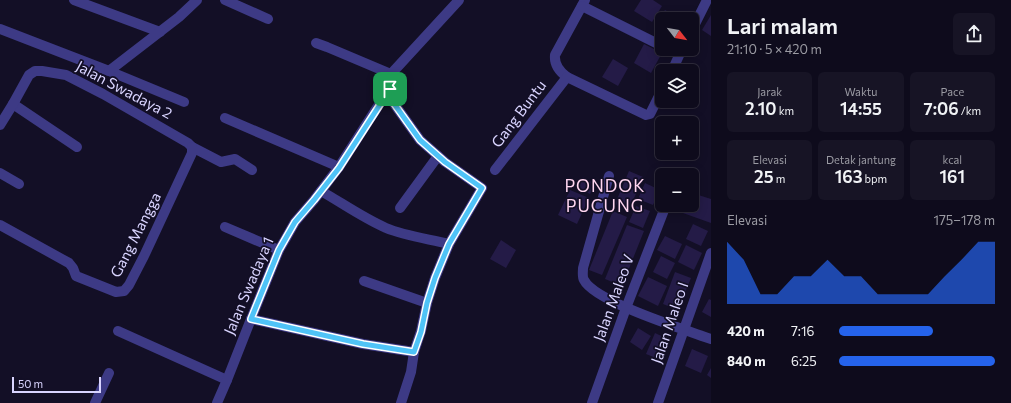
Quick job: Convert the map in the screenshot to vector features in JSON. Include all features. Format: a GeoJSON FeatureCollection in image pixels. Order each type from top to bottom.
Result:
{"type":"FeatureCollection","features":[{"type":"Feature","properties":{"kind":"street"},"geometry":{"type":"LineString","coordinates":[[74,0],[160,32]]}},
{"type":"Feature","properties":{"kind":"street"},"geometry":{"type":"LineString","coordinates":[[109,71],[179,17],[197,0]]}},
{"type":"Feature","properties":{"kind":"street"},"geometry":{"type":"LineString","coordinates":[[224,0],[268,19]]}},
{"type":"Feature","properties":{"kind":"street"},"geometry":{"type":"LineString","coordinates":[[401,403],[411,372],[414,352],[421,332],[427,303],[435,278],[449,244],[482,188],[438,156],[420,140],[390,98],[391,74],[459,0]]}},
{"type":"Feature","properties":{"kind":"street"},"geometry":{"type":"LineString","coordinates":[[699,16],[707,0]]}},
{"type":"Feature","properties":{"kind":"street"},"geometry":{"type":"LineString","coordinates":[[655,42],[584,3],[555,55],[554,60],[562,73],[567,77],[646,115],[650,114],[655,104]]}},
{"type":"Feature","properties":{"kind":"street"},"geometry":{"type":"LineString","coordinates":[[0,29],[184,102]]}},
{"type":"Feature","properties":{"kind":"street"},"geometry":{"type":"LineString","coordinates":[[316,42],[391,74]]}},
{"type":"Feature","properties":{"kind":"street","name":"Jalan Swadaya 2"},"geometry":{"type":"LineString","coordinates":[[0,125],[14,104],[30,75],[35,71],[66,75],[103,94],[188,143],[192,147],[222,162],[235,159],[252,170]]}},
{"type":"Feature","properties":{"kind":"street","name":"Gang Buntu"},"geometry":{"type":"LineString","coordinates":[[496,170],[567,77]]}},
{"type":"Feature","properties":{"kind":"street","name":"Jalan Swadaya 1"},"geometry":{"type":"LineString","coordinates":[[217,403],[279,250],[295,222],[339,168],[390,89]]}},
{"type":"Feature","properties":{"kind":"street"},"geometry":{"type":"LineString","coordinates":[[14,104],[77,147]]}},
{"type":"Feature","properties":{"kind":"street"},"geometry":{"type":"LineString","coordinates":[[225,118],[339,168]]}},
{"type":"Feature","properties":{"kind":"street","name":"Gang Mangga"},"geometry":{"type":"LineString","coordinates":[[0,225],[69,263],[76,276],[116,292],[124,290],[129,285],[144,256],[192,153],[192,147]]}},
{"type":"Feature","properties":{"kind":"street"},"geometry":{"type":"LineString","coordinates":[[400,208],[438,156]]}},
{"type":"Feature","properties":{"kind":"street"},"geometry":{"type":"LineString","coordinates":[[0,173],[19,184]]}},
{"type":"Feature","properties":{"kind":"street"},"geometry":{"type":"LineString","coordinates":[[609,176],[583,268],[583,279],[591,289],[626,308],[711,339]]}},
{"type":"Feature","properties":{"kind":"street"},"geometry":{"type":"LineString","coordinates":[[321,191],[386,228],[449,244]]}},
{"type":"Feature","properties":{"kind":"street","name":"Jalan Maleo V"},"geometry":{"type":"LineString","coordinates":[[592,403],[626,308],[663,212]]}},
{"type":"Feature","properties":{"kind":"street"},"geometry":{"type":"LineString","coordinates":[[225,227],[279,250]]}},
{"type":"Feature","properties":{"kind":"street","name":"Jalan Maleo I"},"geometry":{"type":"LineString","coordinates":[[658,403],[711,252]]}},
{"type":"Feature","properties":{"kind":"street"},"geometry":{"type":"LineString","coordinates":[[364,281],[427,303]]}},
{"type":"Feature","properties":{"kind":"street"},"geometry":{"type":"LineString","coordinates":[[251,319],[363,344],[414,352]]}},
{"type":"Feature","properties":{"kind":"street"},"geometry":{"type":"LineString","coordinates":[[118,331],[227,380]]}},
{"type":"Feature","properties":{"kind":"street"},"geometry":{"type":"LineString","coordinates":[[95,403],[109,373]]}},
{"type":"Feature","properties":{"kind":"building"},"geometry":{"type":"Polygon","coordinates":[[[641,0],[653,0],[662,6],[658,12],[655,12],[655,17],[652,22],[634,11],[641,0]]]}},
{"type":"Feature","properties":{"kind":"building"},"geometry":{"type":"Polygon","coordinates":[[[711,15],[711,36],[702,30],[711,15]]]}},
{"type":"Feature","properties":{"kind":"building"},"geometry":{"type":"Polygon","coordinates":[[[644,44],[655,50],[655,56],[660,56],[651,73],[634,63],[644,44]]]}},
{"type":"Feature","properties":{"kind":"building"},"geometry":{"type":"Polygon","coordinates":[[[613,59],[628,68],[618,86],[602,77],[613,59]]]}},
{"type":"Feature","properties":{"kind":"building"},"geometry":{"type":"Polygon","coordinates":[[[629,171],[643,177],[629,210],[615,204],[629,171]]]}},
{"type":"Feature","properties":{"kind":"building"},"geometry":{"type":"Polygon","coordinates":[[[583,177],[595,184],[590,194],[577,187],[583,177]]]}},
{"type":"Feature","properties":{"kind":"building"},"geometry":{"type":"Polygon","coordinates":[[[645,183],[655,188],[655,201],[653,205],[638,199],[645,183]]]}},
{"type":"Feature","properties":{"kind":"building"},"geometry":{"type":"Polygon","coordinates":[[[570,190],[589,198],[577,224],[558,215],[570,190]]]}},
{"type":"Feature","properties":{"kind":"building"},"geometry":{"type":"Polygon","coordinates":[[[699,195],[711,199],[711,223],[683,213],[699,212],[699,195]]]}},
{"type":"Feature","properties":{"kind":"building"},"geometry":{"type":"Polygon","coordinates":[[[636,206],[650,211],[643,228],[629,222],[636,206]]]}},
{"type":"Feature","properties":{"kind":"building"},"geometry":{"type":"Polygon","coordinates":[[[613,211],[627,217],[602,275],[589,270],[613,211]]]}},
{"type":"Feature","properties":{"kind":"building"},"geometry":{"type":"Polygon","coordinates":[[[693,224],[708,231],[701,246],[686,239],[693,224]]]}},
{"type":"Feature","properties":{"kind":"building"},"geometry":{"type":"Polygon","coordinates":[[[627,225],[644,231],[622,286],[605,279],[627,225]]]}},
{"type":"Feature","properties":{"kind":"building"},"geometry":{"type":"Polygon","coordinates":[[[665,236],[682,244],[675,259],[657,250],[665,236]]]}},
{"type":"Feature","properties":{"kind":"building"},"geometry":{"type":"Polygon","coordinates":[[[501,240],[516,250],[506,268],[490,259],[501,240]]]}},
{"type":"Feature","properties":{"kind":"building"},"geometry":{"type":"Polygon","coordinates":[[[686,245],[702,253],[694,270],[678,262],[686,245]]]}},
{"type":"Feature","properties":{"kind":"building"},"geometry":{"type":"Polygon","coordinates":[[[661,256],[675,263],[667,279],[653,272],[661,256]]]}},
{"type":"Feature","properties":{"kind":"building"},"geometry":{"type":"Polygon","coordinates":[[[675,272],[691,278],[678,310],[663,304],[675,272]]]}},
{"type":"Feature","properties":{"kind":"building"},"geometry":{"type":"Polygon","coordinates":[[[648,277],[667,286],[658,306],[638,296],[648,277]]]}},
{"type":"Feature","properties":{"kind":"building"},"geometry":{"type":"Polygon","coordinates":[[[709,299],[711,300],[711,317],[702,312],[709,299]]]}},
{"type":"Feature","properties":{"kind":"building"},"geometry":{"type":"Polygon","coordinates":[[[638,328],[651,336],[642,350],[630,342],[638,328]]]}},
{"type":"Feature","properties":{"kind":"building"},"geometry":{"type":"Polygon","coordinates":[[[655,333],[670,340],[661,360],[646,354],[655,333]]]}},
{"type":"Feature","properties":{"kind":"building"},"geometry":{"type":"Polygon","coordinates":[[[692,349],[708,356],[701,373],[685,366],[692,349]]]}},
{"type":"Feature","properties":{"kind":"building"},"geometry":{"type":"Polygon","coordinates":[[[711,368],[711,378],[707,375],[711,368]]]}},
{"type":"Feature","properties":{"kind":"district","name":"PONDOK PUCUNG"},"geometry":{"type":"Point","coordinates":[605,196]}},
{"type":"Feature","properties":{"kind":"route"},"geometry":{"type":"LineString","coordinates":[[390,89],[390,98],[420,140],[445,162],[482,188],[449,244],[435,278],[427,303],[421,332],[414,352],[363,344],[251,319],[279,250],[295,222],[339,168],[390,89]]}}]}
